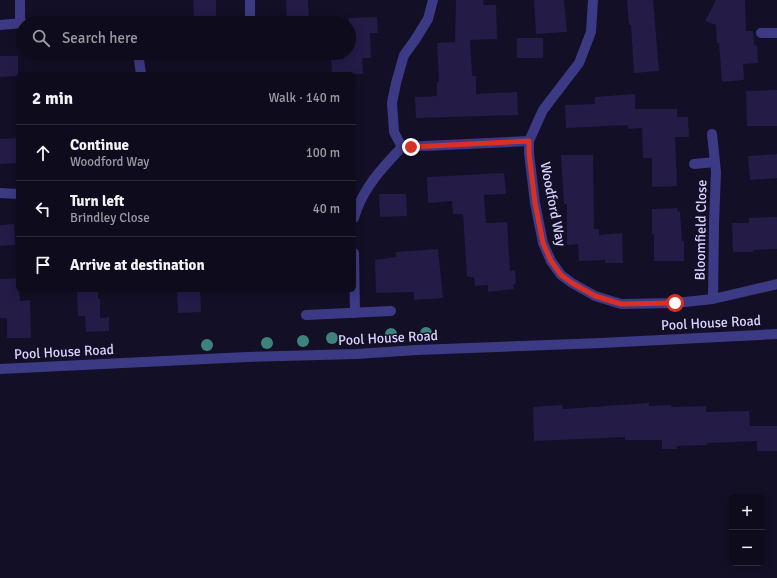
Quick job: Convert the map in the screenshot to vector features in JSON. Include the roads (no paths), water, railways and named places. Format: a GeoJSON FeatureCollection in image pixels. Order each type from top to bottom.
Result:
{"type":"FeatureCollection","features":[{"type":"Feature","properties":{"kind":"street"},"geometry":{"type":"LineString","coordinates":[[20,0],[21,16]]}},
{"type":"Feature","properties":{"kind":"street"},"geometry":{"type":"LineString","coordinates":[[250,0],[250,16]]}},
{"type":"Feature","properties":{"kind":"street"},"geometry":{"type":"LineString","coordinates":[[402,147],[394,132],[392,103],[396,82],[404,55],[428,19],[433,0]]}},
{"type":"Feature","properties":{"kind":"street","name":"Woodford Way"},"geometry":{"type":"LineString","coordinates":[[593,0],[591,32],[579,63],[542,110],[529,141],[535,203],[543,243],[551,261],[561,275],[572,283],[595,296],[621,304],[675,303],[714,299],[777,284]]}},
{"type":"Feature","properties":{"kind":"street"},"geometry":{"type":"LineString","coordinates":[[0,25],[16,23]]}},
{"type":"Feature","properties":{"kind":"street"},"geometry":{"type":"LineString","coordinates":[[762,33],[777,33]]}},
{"type":"Feature","properties":{"kind":"street"},"geometry":{"type":"LineString","coordinates":[[139,60],[141,72]]}},
{"type":"Feature","properties":{"kind":"street","name":"Bloomfield Close"},"geometry":{"type":"LineString","coordinates":[[712,134],[715,162],[714,299]]}},
{"type":"Feature","properties":{"kind":"street"},"geometry":{"type":"LineString","coordinates":[[356,211],[370,182],[402,147],[529,141]]}},
{"type":"Feature","properties":{"kind":"street","name":"Bloomfield Close"},"geometry":{"type":"LineString","coordinates":[[694,164],[715,162]]}},
{"type":"Feature","properties":{"kind":"street"},"geometry":{"type":"LineString","coordinates":[[0,192],[16,194]]}},
{"type":"Feature","properties":{"kind":"street"},"geometry":{"type":"LineString","coordinates":[[355,292],[355,313]]}},
{"type":"Feature","properties":{"kind":"street"},"geometry":{"type":"LineString","coordinates":[[306,315],[391,311]]}},
{"type":"Feature","properties":{"kind":"street","name":"Pool House Road"},"geometry":{"type":"LineString","coordinates":[[0,370],[247,357],[356,354],[777,334]]}}]}
